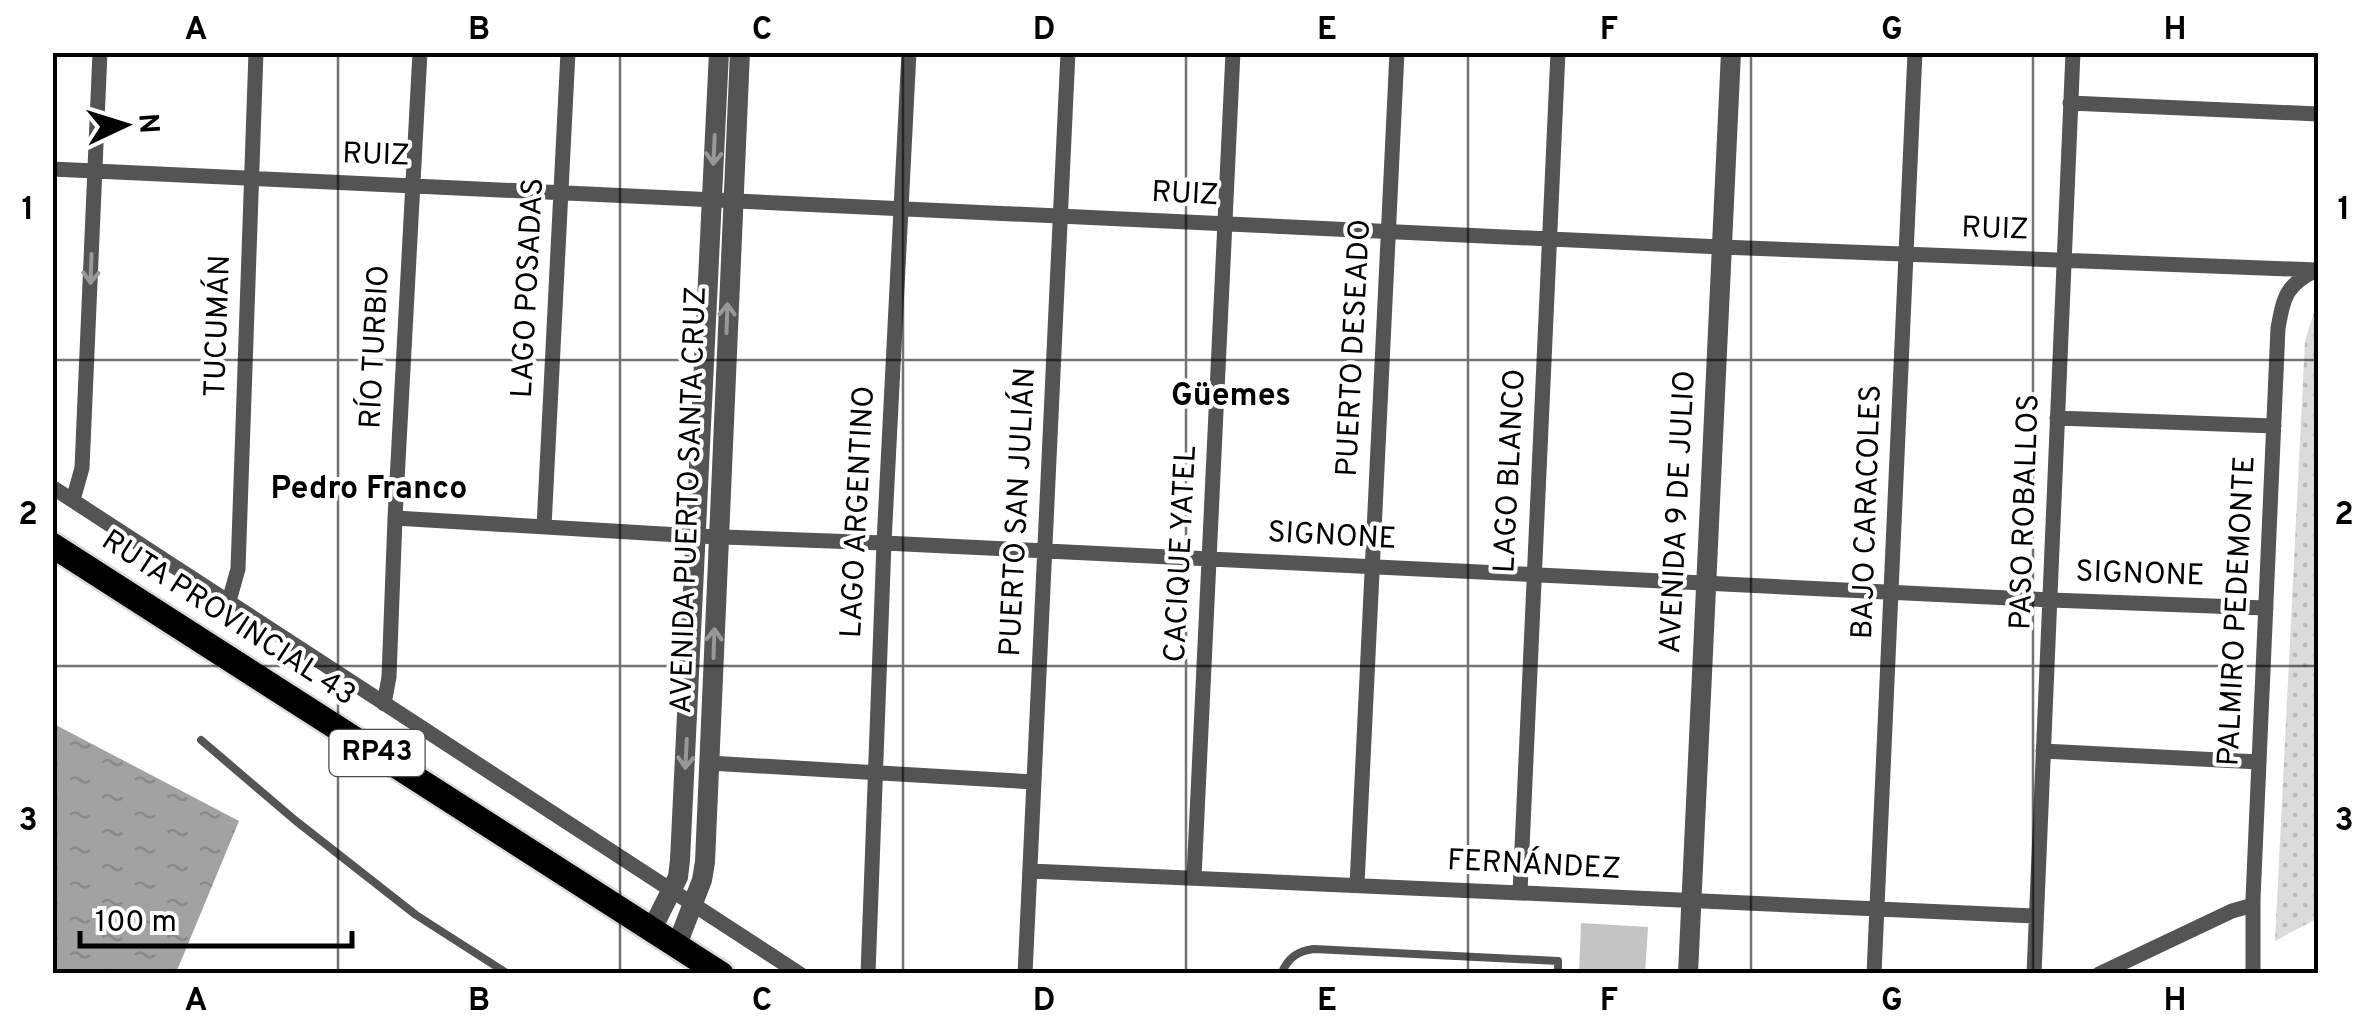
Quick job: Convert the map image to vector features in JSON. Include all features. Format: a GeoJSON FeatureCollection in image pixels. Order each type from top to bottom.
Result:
{"type":"FeatureCollection","features":[{"type":"Feature","properties":{"kind":"main road","name":"RUTA PROVINCIAL 43"},"geometry":{"type":"LineString","coordinates":[[52,545],[721,974]]}},
{"type":"Feature","properties":{"kind":"street"},"geometry":{"type":"LineString","coordinates":[[73,500],[82,468],[100,52]]}},
{"type":"Feature","properties":{"kind":"street","name":"TUCUMÁN"},"geometry":{"type":"LineString","coordinates":[[229,601],[238,569],[256,52]]}},
{"type":"Feature","properties":{"kind":"street","name":"RÍO TURBIO"},"geometry":{"type":"LineString","coordinates":[[384,704],[389,677],[420,52]]}},
{"type":"Feature","properties":{"kind":"street","name":"LAGO POSADAS"},"geometry":{"type":"LineString","coordinates":[[544,527],[568,52]]}},
{"type":"Feature","properties":{"kind":"street","name":"AVENIDA PUERTO SANTA CRUZ"},"geometry":{"type":"LineString","coordinates":[[677,945],[702,880],[710,762],[718,536],[722,202],[719,52]]}},
{"type":"Feature","properties":{"kind":"street","name":"AVENIDA PUERTO SANTA CRUZ"},"geometry":{"type":"LineString","coordinates":[[652,928],[678,876],[680,860],[696,536],[722,202],[740,52]]}},
{"type":"Feature","properties":{"kind":"street","name":"LAGO ARGENTINO"},"geometry":{"type":"LineString","coordinates":[[868,974],[884,542],[909,52]]}},
{"type":"Feature","properties":{"kind":"street","name":"PUERTO SAN JULIÁN"},"geometry":{"type":"LineString","coordinates":[[1025,974],[1068,52]]}},
{"type":"Feature","properties":{"kind":"street","name":"CACIQUE YATEL"},"geometry":{"type":"LineString","coordinates":[[1194,878],[1233,52]]}},
{"type":"Feature","properties":{"kind":"street","name":"PUERTO DESEADO"},"geometry":{"type":"LineString","coordinates":[[1357,885],[1396,52]]}},
{"type":"Feature","properties":{"kind":"street","name":"LAGO BLANCO"},"geometry":{"type":"LineString","coordinates":[[1520,892],[1558,52]]}},
{"type":"Feature","properties":{"kind":"street","name":"AVENIDA 9 DE JULIO"},"geometry":{"type":"LineString","coordinates":[[1688,974],[1731,52]]}},
{"type":"Feature","properties":{"kind":"street","name":"BAJO CARACOLES"},"geometry":{"type":"LineString","coordinates":[[1874,974],[1915,52]]}},
{"type":"Feature","properties":{"kind":"street","name":"PASO ROBALLOS"},"geometry":{"type":"LineString","coordinates":[[2034,974],[2073,52]]}},
{"type":"Feature","properties":{"kind":"street"},"geometry":{"type":"LineString","coordinates":[[2070,103],[2318,114]]}},
{"type":"Feature","properties":{"kind":"street","name":"RUIZ"},"geometry":{"type":"LineString","coordinates":[[52,169],[1721,247],[2317,270]]}},
{"type":"Feature","properties":{"kind":"street","name":"PALMIRO PEDEMONTE"},"geometry":{"type":"LineString","coordinates":[[2254,974],[2253,905],[2278,328],[2284,298],[2301,277],[2317,270]]}},
{"type":"Feature","properties":{"kind":"street"},"geometry":{"type":"LineString","coordinates":[[2056,418],[2274,426]]}},
{"type":"Feature","properties":{"kind":"street"},"geometry":{"type":"LineString","coordinates":[[52,487],[800,974]]}},
{"type":"Feature","properties":{"kind":"street","name":"SIGNONE"},"geometry":{"type":"LineString","coordinates":[[394,518],[696,536],[2266,608]]}},
{"type":"Feature","properties":{"kind":"street"},"geometry":{"type":"LineString","coordinates":[[2043,751],[2259,762]]}},
{"type":"Feature","properties":{"kind":"street"},"geometry":{"type":"LineString","coordinates":[[710,762],[1034,782]]}},
{"type":"Feature","properties":{"kind":"street","name":"FERNÁNDEZ"},"geometry":{"type":"LineString","coordinates":[[1030,871],[2036,916]]}},
{"type":"Feature","properties":{"kind":"street"},"geometry":{"type":"LineString","coordinates":[[2099,974],[2232,911],[2253,905]]}},
{"type":"Feature","properties":{"kind":"lane"},"geometry":{"type":"LineString","coordinates":[[201,740],[296,821],[416,914],[508,974]]}},
{"type":"Feature","properties":{"kind":"lane"},"geometry":{"type":"LineString","coordinates":[[1281,974],[1287,960],[1302,950],[1314,949],[1558,962],[1558,974]]}},
{"type":"Feature","properties":{"kind":"shaded area"},"geometry":{"type":"Polygon","coordinates":[[[2318,299],[2318,918],[2275,941],[2305,341],[2318,299]]]}},
{"type":"Feature","properties":{"kind":"water"},"geometry":{"type":"Polygon","coordinates":[[[52,723],[239,821],[176,973],[53,973],[52,723]]]}},
{"type":"Feature","properties":{"kind":"building"},"geometry":{"type":"Polygon","coordinates":[[[1581,923],[1648,927],[1645,974],[1579,974],[1581,923]]]}},
{"type":"Feature","properties":{"kind":"district","name":"Güemes"},"geometry":{"type":"Point","coordinates":[1231,397]}},
{"type":"Feature","properties":{"kind":"district","name":"Pedro Franco"},"geometry":{"type":"Point","coordinates":[369,490]}}]}
